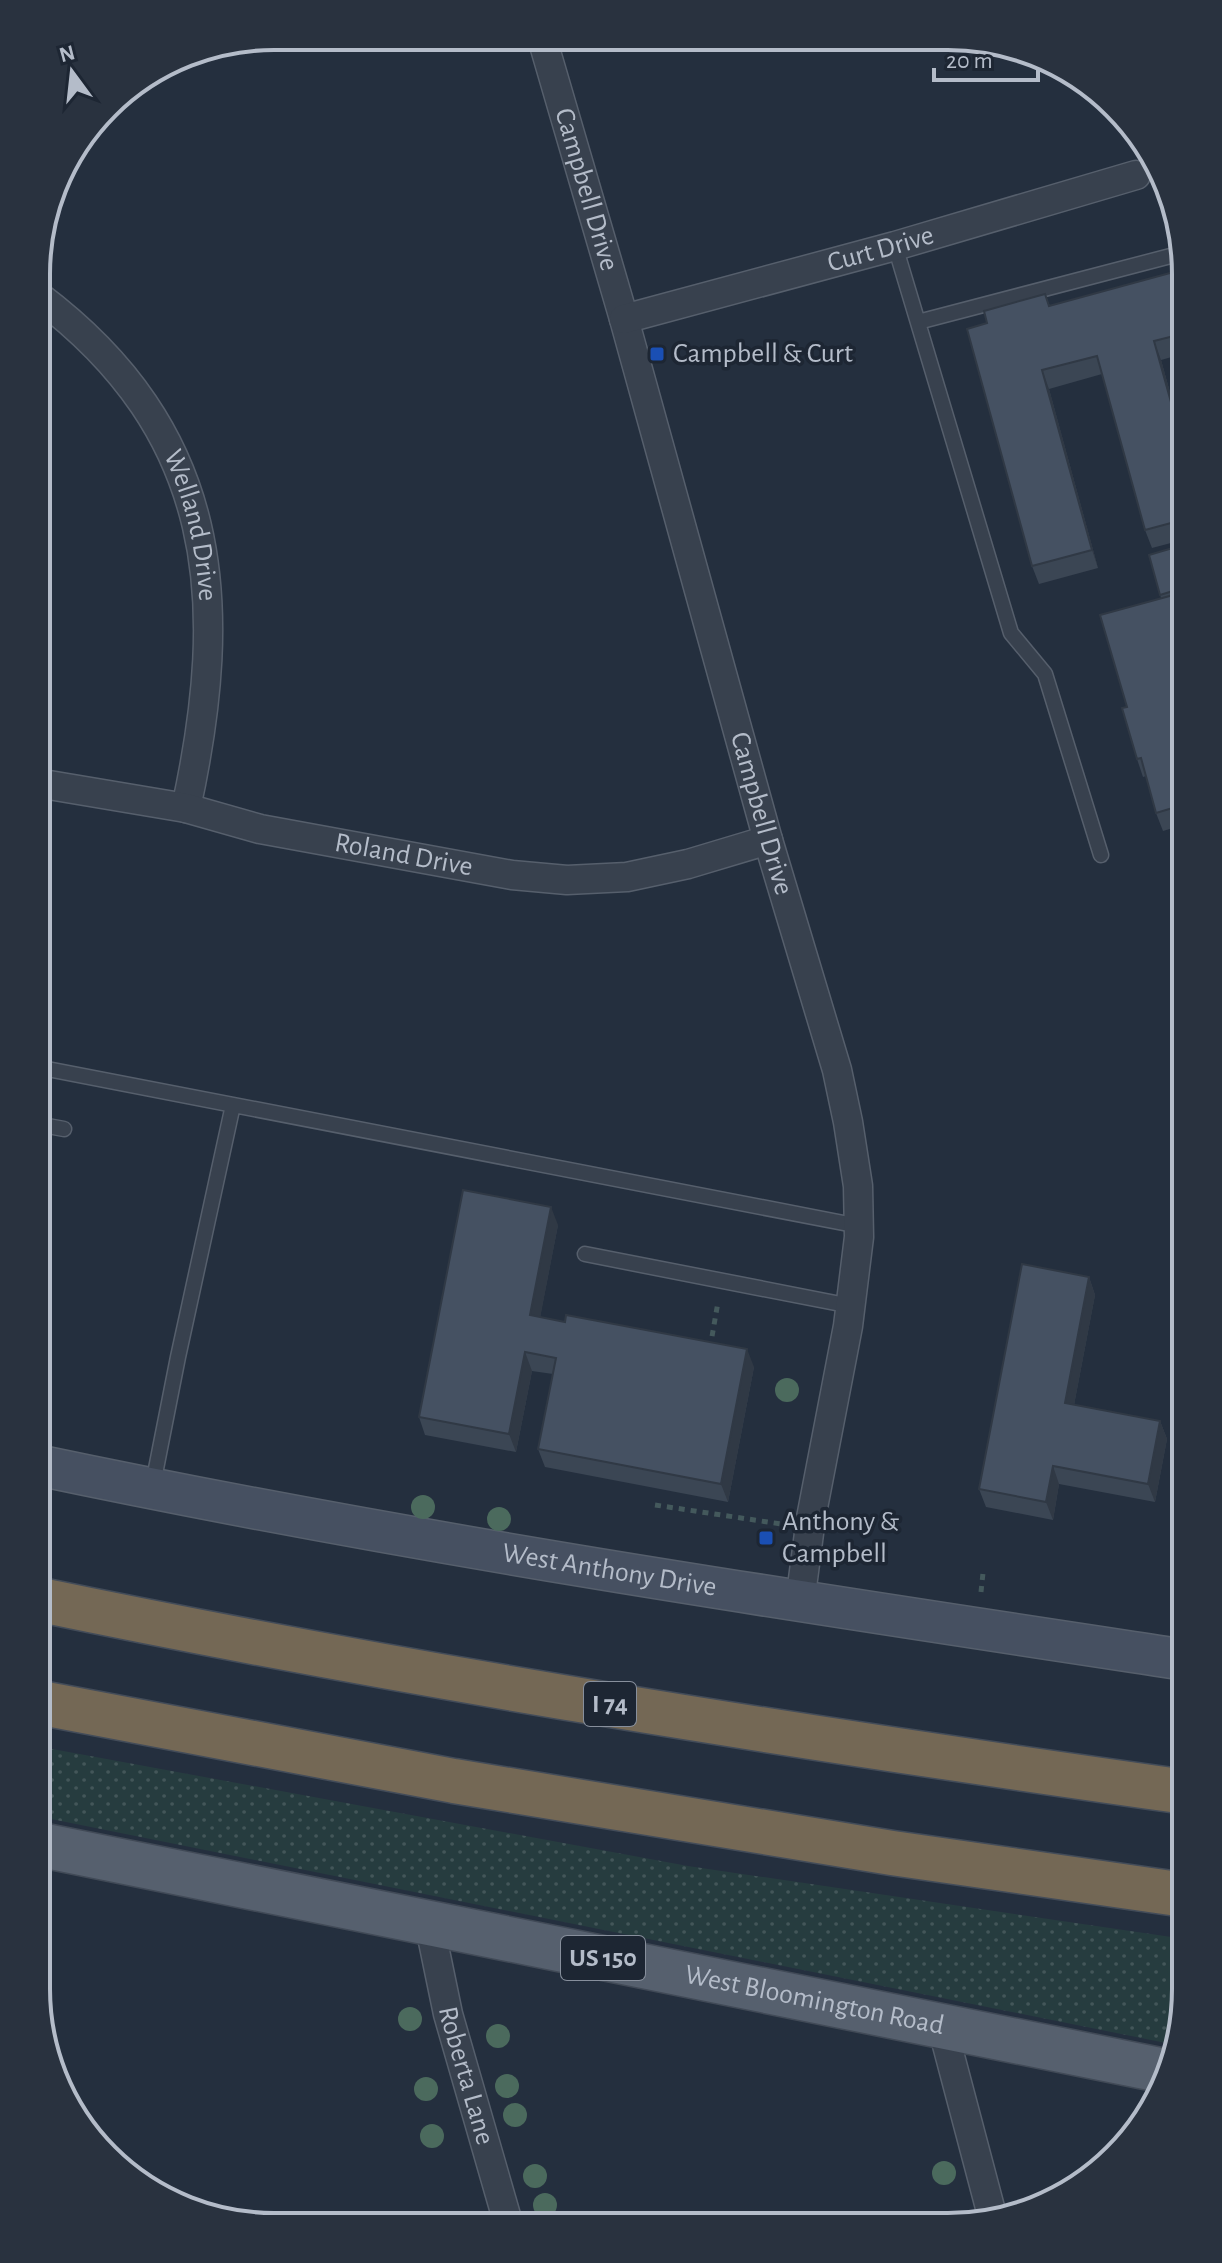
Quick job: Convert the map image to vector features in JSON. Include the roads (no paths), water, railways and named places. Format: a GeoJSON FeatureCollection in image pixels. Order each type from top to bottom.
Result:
{"type":"FeatureCollection","features":[{"type":"Feature","properties":{"kind":"highway","name":"I 74"},"geometry":{"type":"LineString","coordinates":[[50,1602],[479,1683],[922,1755],[1172,1790]]}},
{"type":"Feature","properties":{"kind":"highway"},"geometry":{"type":"LineString","coordinates":[[50,1705],[454,1781],[892,1853],[1172,1893]]}},
{"type":"Feature","properties":{"kind":"main road","name":"West Bloomington Road"},"geometry":{"type":"LineString","coordinates":[[50,1847],[1157,2069]]}},
{"type":"Feature","properties":{"kind":"street","name":"Campbell Drive"},"geometry":{"type":"LineString","coordinates":[[546,50],[624,319],[768,840],[837,1070],[856,1173],[859,1226],[851,1306],[809,1529],[800,1602]]}},
{"type":"Feature","properties":{"kind":"street","name":"Curt Drive"},"geometry":{"type":"LineString","coordinates":[[624,319],[895,246],[1145,172]]}},
{"type":"Feature","properties":{"kind":"street","name":"Welland Drive"},"geometry":{"type":"LineString","coordinates":[[50,305],[107,358],[138,396],[171,448],[187,488],[200,538],[208,602],[207,685],[199,747],[186,808]]}},
{"type":"Feature","properties":{"kind":"street","name":"Roland Drive"},"geometry":{"type":"LineString","coordinates":[[50,785],[186,808],[260,829],[512,875],[567,880],[627,877],[688,864],[768,840]]}},
{"type":"Feature","properties":{"kind":"street","name":"West Anthony Drive"},"geometry":{"type":"LineString","coordinates":[[50,1468],[454,1544],[800,1602],[1172,1658]]}},
{"type":"Feature","properties":{"kind":"street","name":"Roberta Lane"},"geometry":{"type":"LineString","coordinates":[[429,1922],[448,2014],[505,2213]]}},
{"type":"Feature","properties":{"kind":"street"},"geometry":{"type":"LineString","coordinates":[[942,2026],[990,2209]]}},
{"type":"Feature","properties":{"kind":"lane"},"geometry":{"type":"LineString","coordinates":[[895,246],[1011,633],[1045,674],[1101,855]]}},
{"type":"Feature","properties":{"kind":"lane"},"geometry":{"type":"LineString","coordinates":[[918,322],[1171,256]]}},
{"type":"Feature","properties":{"kind":"lane"},"geometry":{"type":"LineString","coordinates":[[50,1070],[859,1226]]}},
{"type":"Feature","properties":{"kind":"lane"},"geometry":{"type":"LineString","coordinates":[[153,1488],[233,1105]]}},
{"type":"Feature","properties":{"kind":"lane"},"geometry":{"type":"LineString","coordinates":[[50,1126],[64,1129]]}},
{"type":"Feature","properties":{"kind":"lane"},"geometry":{"type":"LineString","coordinates":[[585,1254],[851,1306]]}},
{"type":"Feature","properties":{"kind":"place","name":"Campbell & Curt"},"geometry":{"type":"Point","coordinates":[657,354]}},
{"type":"Feature","properties":{"kind":"place","name":"Anthony & Campbell"},"geometry":{"type":"Point","coordinates":[766,1538]}}]}
